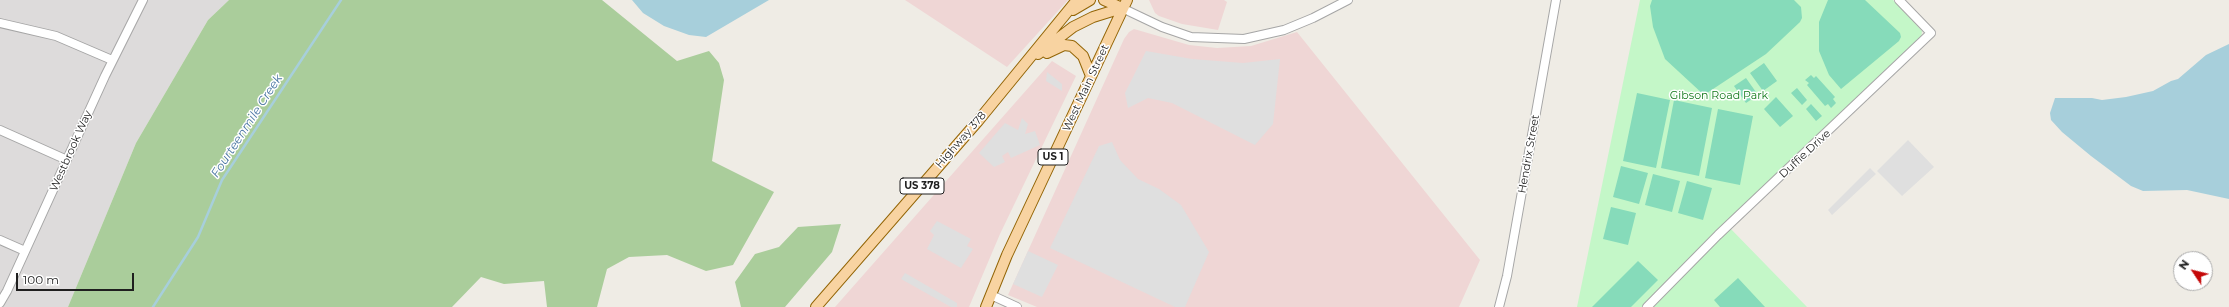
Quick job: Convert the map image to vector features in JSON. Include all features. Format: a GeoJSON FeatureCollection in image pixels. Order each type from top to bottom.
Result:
{"type":"FeatureCollection","features":[{"type":"Feature","properties":{"kind":"main road","name":"US 378"},"geometry":{"type":"LineString","coordinates":[[1027,63],[1077,0]]}},
{"type":"Feature","properties":{"kind":"main road"},"geometry":{"type":"LineString","coordinates":[[1064,17],[1078,6],[1090,0]]}},
{"type":"Feature","properties":{"kind":"main road"},"geometry":{"type":"LineString","coordinates":[[1104,0],[1124,4]]}},
{"type":"Feature","properties":{"kind":"main road","name":"US 378"},"geometry":{"type":"LineString","coordinates":[[1027,63],[1073,27],[1124,4]]}},
{"type":"Feature","properties":{"kind":"main road","name":"West Main Street"},"geometry":{"type":"LineString","coordinates":[[986,307],[1124,4]]}},
{"type":"Feature","properties":{"kind":"main road"},"geometry":{"type":"LineString","coordinates":[[1027,63],[1057,48],[1072,46],[1083,56],[1091,76]]}},
{"type":"Feature","properties":{"kind":"main road","name":"Highway 378"},"geometry":{"type":"LineString","coordinates":[[816,307],[1027,63]]}},
{"type":"Feature","properties":{"kind":"street","name":"Westbrook Way"},"geometry":{"type":"LineString","coordinates":[[0,303],[112,60],[143,0]]}},
{"type":"Feature","properties":{"kind":"street"},"geometry":{"type":"LineString","coordinates":[[1124,4],[1162,27],[1191,37],[1244,39],[1284,30],[1314,18],[1348,0]]}},
{"type":"Feature","properties":{"kind":"street","name":"Hendrix Street"},"geometry":{"type":"LineString","coordinates":[[1499,307],[1507,276],[1556,0]]}},
{"type":"Feature","properties":{"kind":"street","name":"Duffie Drive"},"geometry":{"type":"LineString","coordinates":[[1647,307],[1718,235],[1931,33],[1899,0]]}},
{"type":"Feature","properties":{"kind":"street"},"geometry":{"type":"LineString","coordinates":[[0,23],[56,36],[112,60]]}},
{"type":"Feature","properties":{"kind":"street"},"geometry":{"type":"LineString","coordinates":[[0,130],[67,160]]}},
{"type":"Feature","properties":{"kind":"street"},"geometry":{"type":"LineString","coordinates":[[0,240],[25,251]]}},
{"type":"Feature","properties":{"kind":"street"},"geometry":{"type":"LineString","coordinates":[[991,295],[1018,307]]}},
{"type":"Feature","properties":{"kind":"shaded area"},"geometry":{"type":"Polygon","coordinates":[[[0,0],[229,0],[208,20],[136,143],[68,307],[0,307],[0,0]]]}},
{"type":"Feature","properties":{"kind":"shaded area"},"geometry":{"type":"Polygon","coordinates":[[[905,0],[1068,0],[1007,67],[905,0]]]}},
{"type":"Feature","properties":{"kind":"shaded area"},"geometry":{"type":"Polygon","coordinates":[[[1149,0],[1224,0],[1227,2],[1218,30],[1182,24],[1159,16],[1155,13],[1149,0]]]}},
{"type":"Feature","properties":{"kind":"shaded area"},"geometry":{"type":"Polygon","coordinates":[[[1134,29],[1189,45],[1217,48],[1251,46],[1297,32],[1480,260],[1459,307],[1037,307],[1008,295],[1124,39],[1129,32],[1134,29]]]}},
{"type":"Feature","properties":{"kind":"shaded area"},"geometry":{"type":"Polygon","coordinates":[[[1146,51],[1192,59],[1243,63],[1280,59],[1273,124],[1255,145],[1172,103],[1148,98],[1128,108],[1125,93],[1146,51]]]}},
{"type":"Feature","properties":{"kind":"shaded area"},"geometry":{"type":"Polygon","coordinates":[[[1052,61],[1076,76],[1000,234],[969,307],[835,307],[1052,61]]]}},
{"type":"Feature","properties":{"kind":"shaded area"},"geometry":{"type":"Polygon","coordinates":[[[1047,72],[1062,84],[1062,91],[1046,81],[1047,72]]]}},
{"type":"Feature","properties":{"kind":"shaded area"},"geometry":{"type":"Polygon","coordinates":[[[1022,118],[1028,124],[1025,134],[1035,131],[1040,145],[1011,158],[1008,152],[1002,156],[1005,162],[994,167],[979,153],[1005,123],[1018,130],[1022,118]]]}},
{"type":"Feature","properties":{"kind":"shaded area"},"geometry":{"type":"Polygon","coordinates":[[[1908,140],[1934,167],[1902,196],[1877,171],[1908,140]]]}},
{"type":"Feature","properties":{"kind":"shaded area"},"geometry":{"type":"Polygon","coordinates":[[[1112,142],[1120,160],[1138,179],[1159,189],[1181,205],[1209,252],[1185,307],[1175,307],[1050,248],[1099,146],[1112,142]]]}},
{"type":"Feature","properties":{"kind":"shaded area"},"geometry":{"type":"Polygon","coordinates":[[[1870,168],[1876,174],[1832,215],[1828,210],[1870,168]]]}},
{"type":"Feature","properties":{"kind":"shaded area"},"geometry":{"type":"Polygon","coordinates":[[[937,221],[971,239],[967,246],[973,249],[961,268],[927,249],[934,235],[930,231],[937,221]]]}},
{"type":"Feature","properties":{"kind":"shaded area"},"geometry":{"type":"Polygon","coordinates":[[[1028,251],[1058,265],[1042,297],[1013,284],[1028,251]]]}},
{"type":"Feature","properties":{"kind":"shaded area"},"geometry":{"type":"Polygon","coordinates":[[[905,273],[957,303],[957,307],[951,307],[901,279],[905,273]]]}},
{"type":"Feature","properties":{"kind":"green space"},"geometry":{"type":"Polygon","coordinates":[[[229,0],[602,0],[677,61],[709,51],[719,63],[724,80],[712,161],[774,192],[733,265],[706,271],[667,255],[629,257],[607,269],[597,307],[547,307],[544,281],[504,284],[481,277],[452,307],[68,307],[136,143],[208,20],[229,0]]]}},
{"type":"Feature","properties":{"kind":"green space","name":"Gibson Road Park"},"geometry":{"type":"Polygon","coordinates":[[[1640,0],[1893,0],[1922,31],[1921,39],[1713,234],[1642,307],[1577,307],[1640,0]]]}},
{"type":"Feature","properties":{"kind":"green space"},"geometry":{"type":"Polygon","coordinates":[[[1652,0],[1794,0],[1801,7],[1802,18],[1800,22],[1766,54],[1704,95],[1665,59],[1653,27],[1650,6],[1652,0]]]}},
{"type":"Feature","properties":{"kind":"green space"},"geometry":{"type":"Polygon","coordinates":[[[1828,0],[1865,0],[1900,33],[1901,37],[1899,41],[1841,89],[1829,75],[1819,51],[1819,22],[1828,0]]]}},
{"type":"Feature","properties":{"kind":"green space"},"geometry":{"type":"Polygon","coordinates":[[[1764,63],[1777,81],[1763,91],[1750,73],[1764,63]]]}},
{"type":"Feature","properties":{"kind":"green space"},"geometry":{"type":"Polygon","coordinates":[[[1811,75],[1814,78],[1816,76],[1835,97],[1833,99],[1836,103],[1831,108],[1828,104],[1825,106],[1807,85],[1809,83],[1805,80],[1811,75]]]}},
{"type":"Feature","properties":{"kind":"green space"},"geometry":{"type":"Polygon","coordinates":[[[1746,78],[1758,95],[1746,103],[1734,86],[1746,78]]]}},
{"type":"Feature","properties":{"kind":"green space"},"geometry":{"type":"Polygon","coordinates":[[[1797,88],[1807,100],[1802,105],[1791,93],[1797,88]]]}},
{"type":"Feature","properties":{"kind":"green space"},"geometry":{"type":"Polygon","coordinates":[[[1637,93],[1670,100],[1656,168],[1623,161],[1637,93]]]}},
{"type":"Feature","properties":{"kind":"green space"},"geometry":{"type":"Polygon","coordinates":[[[1776,97],[1793,116],[1780,127],[1764,109],[1776,97]]]}},
{"type":"Feature","properties":{"kind":"green space"},"geometry":{"type":"Polygon","coordinates":[[[1674,100],[1712,108],[1699,176],[1661,168],[1674,100]]]}},
{"type":"Feature","properties":{"kind":"green space"},"geometry":{"type":"Polygon","coordinates":[[[1811,104],[1822,116],[1816,121],[1806,109],[1811,104]]]}},
{"type":"Feature","properties":{"kind":"green space"},"geometry":{"type":"Polygon","coordinates":[[[1718,109],[1753,116],[1740,185],[1705,178],[1718,109]]]}},
{"type":"Feature","properties":{"kind":"green space"},"geometry":{"type":"Polygon","coordinates":[[[1621,166],[1648,173],[1639,204],[1613,197],[1621,166]]]}},
{"type":"Feature","properties":{"kind":"green space"},"geometry":{"type":"Polygon","coordinates":[[[1653,174],[1680,181],[1672,212],[1645,205],[1653,174]]]}},
{"type":"Feature","properties":{"kind":"green space"},"geometry":{"type":"Polygon","coordinates":[[[1687,181],[1712,188],[1703,220],[1678,213],[1687,181]]]}},
{"type":"Feature","properties":{"kind":"green space"},"geometry":{"type":"Polygon","coordinates":[[[1611,207],[1636,213],[1628,245],[1603,239],[1611,207]]]}},
{"type":"Feature","properties":{"kind":"green space"},"geometry":{"type":"Polygon","coordinates":[[[841,224],[832,252],[785,307],[741,307],[735,282],[755,254],[779,247],[798,227],[841,224]]]}},
{"type":"Feature","properties":{"kind":"green space"},"geometry":{"type":"Polygon","coordinates":[[[1728,226],[1807,307],[1653,307],[1728,226]]]}},
{"type":"Feature","properties":{"kind":"green space"},"geometry":{"type":"Polygon","coordinates":[[[1638,261],[1658,280],[1631,307],[1592,307],[1638,261]]]}},
{"type":"Feature","properties":{"kind":"green space"},"geometry":{"type":"Polygon","coordinates":[[[1738,278],[1765,307],[1720,307],[1714,300],[1738,278]]]}},
{"type":"Feature","properties":{"kind":"water"},"geometry":{"type":"Polygon","coordinates":[[[632,0],[769,0],[706,37],[689,35],[664,26],[643,13],[632,0]]]}},
{"type":"Feature","properties":{"kind":"water"},"geometry":{"type":"Polygon","coordinates":[[[2229,44],[2229,199],[2187,190],[2143,191],[2131,186],[2091,156],[2062,132],[2051,120],[2050,113],[2055,98],[2092,98],[2102,100],[2126,97],[2153,91],[2171,81],[2178,79],[2206,55],[2229,44]]]}},
{"type":"Feature","properties":{"kind":"waterway","name":"Fourteenmile Creek"},"geometry":{"type":"LineString","coordinates":[[153,307],[198,237],[222,180],[341,0]]}}]}
